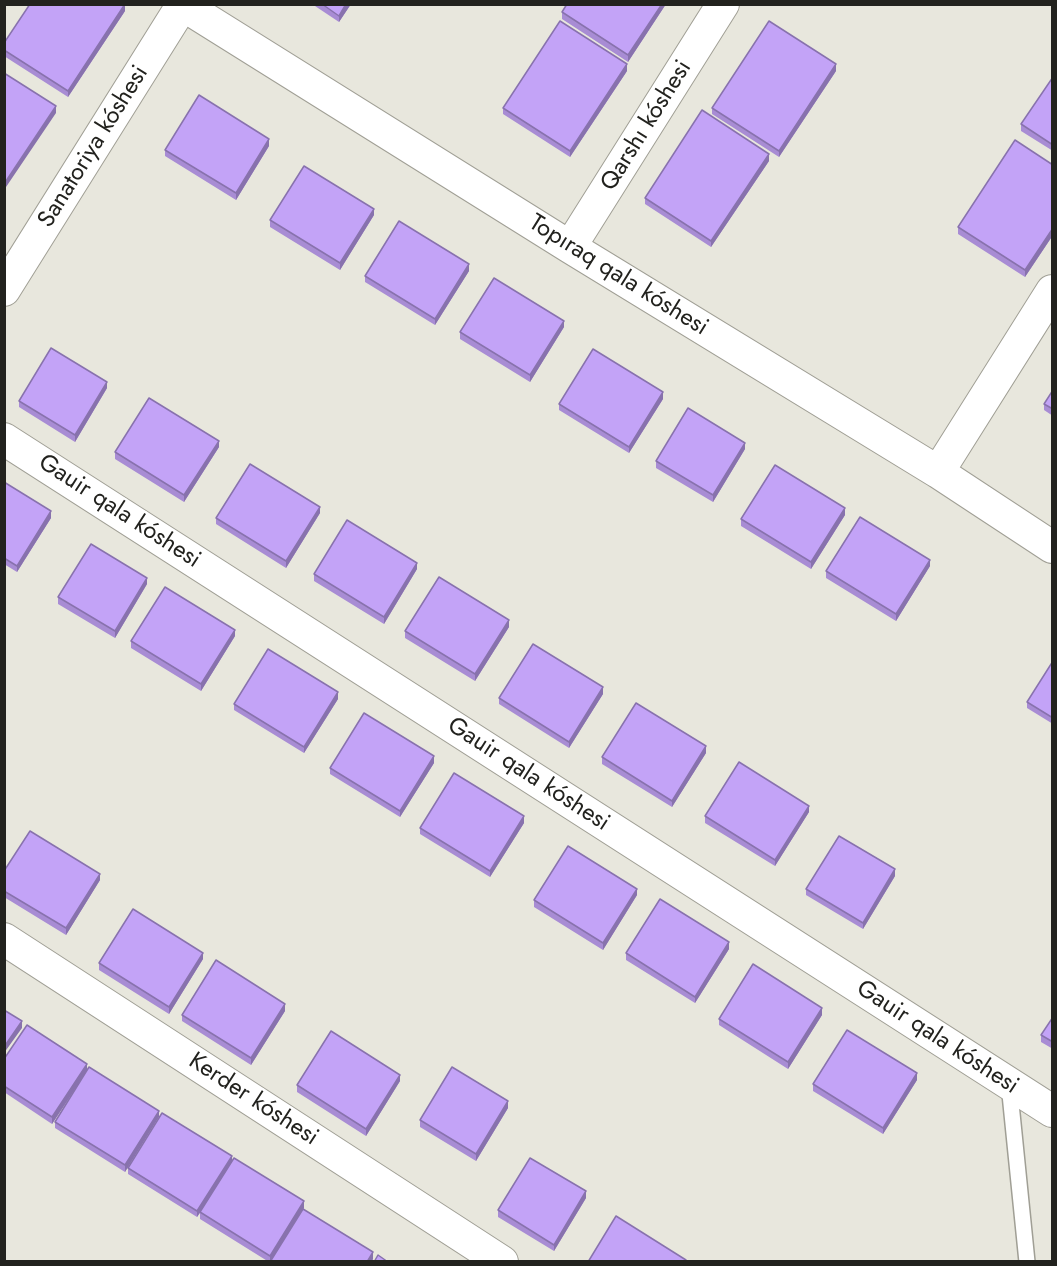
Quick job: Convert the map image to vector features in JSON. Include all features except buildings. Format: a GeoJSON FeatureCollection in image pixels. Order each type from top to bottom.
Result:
{"type":"FeatureCollection","features":[{"type":"Feature","properties":{"kind":"street","name":"Qarshı kóshesi"},"geometry":{"type":"LineString","coordinates":[[570,247],[723,4]]}},
{"type":"Feature","properties":{"kind":"street","name":"Topıraq qala kóshesi"},"geometry":{"type":"LineString","coordinates":[[183,5],[570,247],[938,472],[1053,547]]}},
{"type":"Feature","properties":{"kind":"street","name":"Sanatoriya kóshesi"},"geometry":{"type":"LineString","coordinates":[[4,290],[183,5]]}},
{"type":"Feature","properties":{"kind":"street"},"geometry":{"type":"LineString","coordinates":[[938,472],[1053,291]]}},
{"type":"Feature","properties":{"kind":"street","name":"Gauir qala kóshesi"},"geometry":{"type":"LineString","coordinates":[[4,439],[1053,1111]]}},
{"type":"Feature","properties":{"kind":"street","name":"Kerder kóshesi"},"geometry":{"type":"LineString","coordinates":[[4,939],[502,1262]]}},
{"type":"Feature","properties":{"kind":"lane"},"geometry":{"type":"LineString","coordinates":[[1009,1084],[1027,1262]]}}]}
